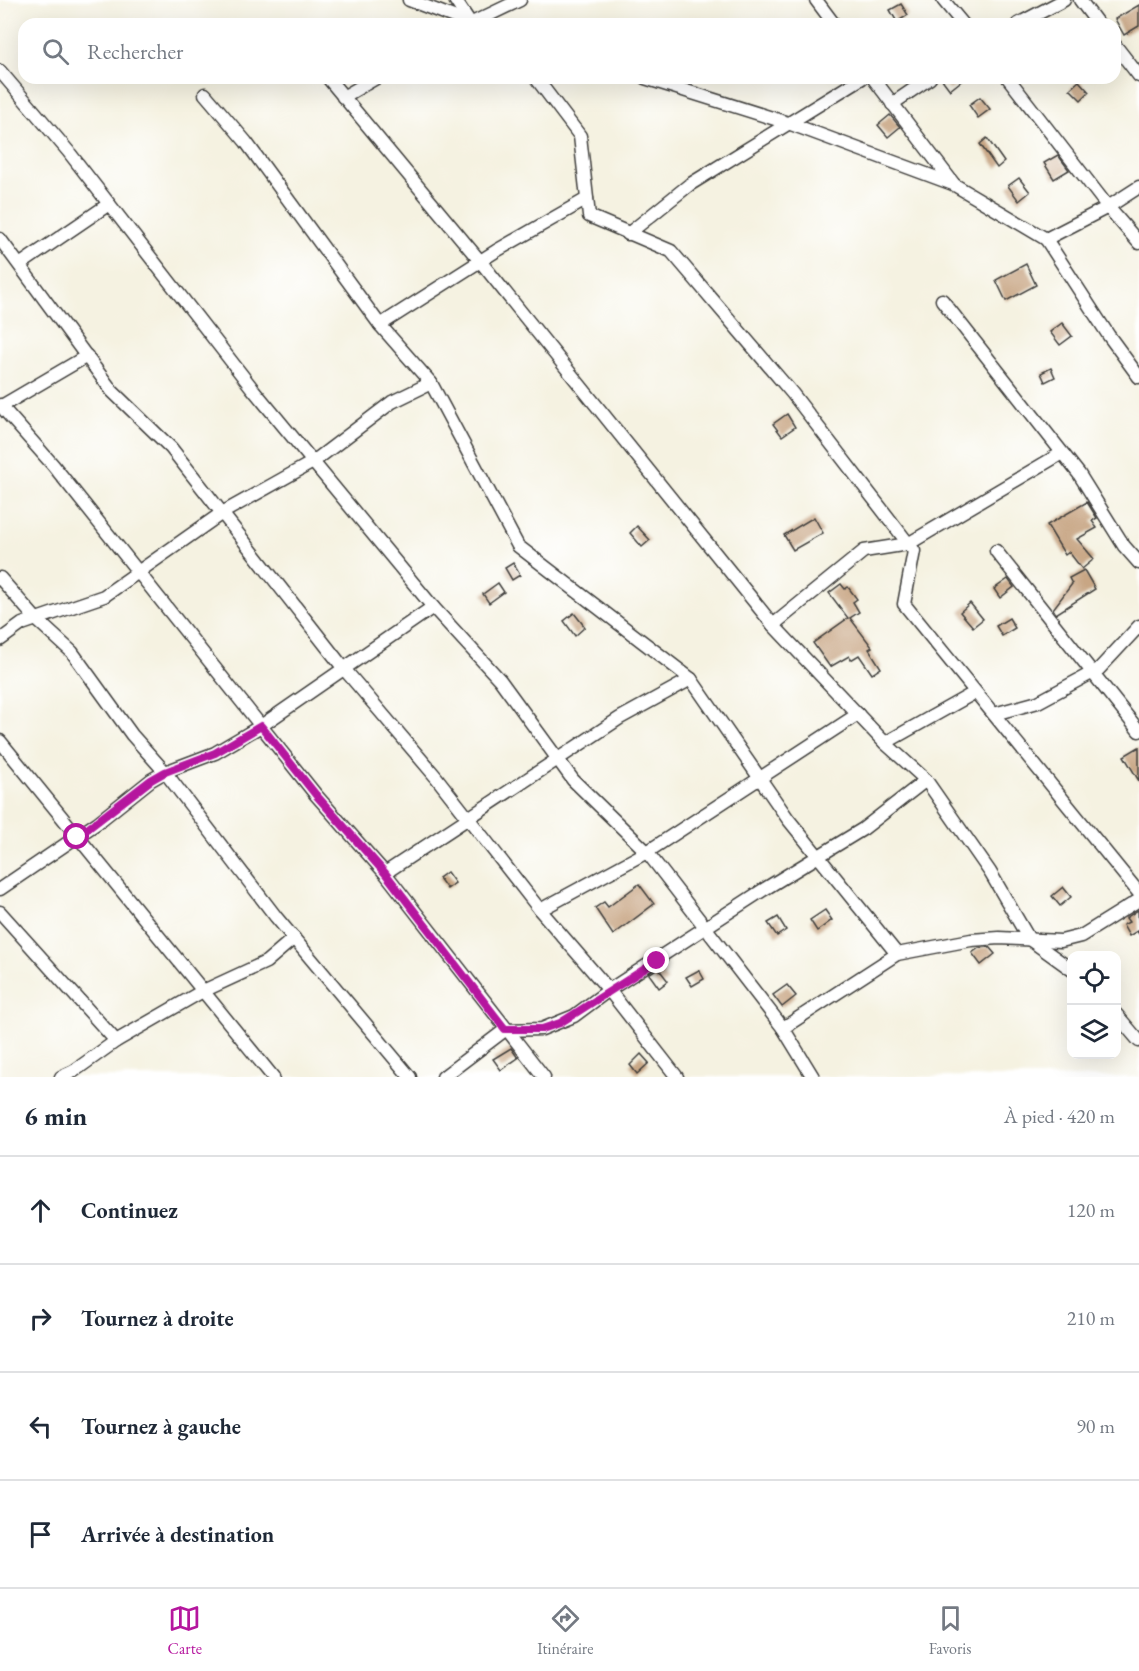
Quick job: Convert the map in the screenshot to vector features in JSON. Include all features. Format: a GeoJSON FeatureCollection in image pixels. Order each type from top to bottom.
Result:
{"type":"FeatureCollection","features":[{"type":"Feature","properties":{"kind":"street"},"geometry":{"type":"LineString","coordinates":[[410,0],[456,18]]}},
{"type":"Feature","properties":{"kind":"street"},"geometry":{"type":"LineString","coordinates":[[455,0],[467,18]]}},
{"type":"Feature","properties":{"kind":"street"},"geometry":{"type":"LineString","coordinates":[[483,18],[520,0]]}},
{"type":"Feature","properties":{"kind":"street"},"geometry":{"type":"LineString","coordinates":[[816,0],[830,18]]}},
{"type":"Feature","properties":{"kind":"street"},"geometry":{"type":"LineString","coordinates":[[943,0],[958,18]]}},
{"type":"Feature","properties":{"kind":"street"},"geometry":{"type":"LineString","coordinates":[[1030,18],[1064,0]]}},
{"type":"Feature","properties":{"kind":"street"},"geometry":{"type":"LineString","coordinates":[[1080,0],[1094,18]]}},
{"type":"Feature","properties":{"kind":"street"},"geometry":{"type":"LineString","coordinates":[[1121,53],[1139,76]]}},
{"type":"Feature","properties":{"kind":"street"},"geometry":{"type":"LineString","coordinates":[[0,71],[109,204],[313,462],[433,607],[500,680],[573,780],[647,852],[783,1028],[813,1077]]}},
{"type":"Feature","properties":{"kind":"street"},"geometry":{"type":"LineString","coordinates":[[333,84],[480,261],[772,624],[885,743],[926,780],[990,872],[1029,939],[1067,967]]}},
{"type":"Feature","properties":{"kind":"street"},"geometry":{"type":"LineString","coordinates":[[343,97],[366,84]]}},
{"type":"Feature","properties":{"kind":"street"},"geometry":{"type":"LineString","coordinates":[[541,84],[580,136],[589,216],[671,251],[792,393],[914,551],[904,604],[974,693],[994,714],[1139,893]]}},
{"type":"Feature","properties":{"kind":"street"},"geometry":{"type":"LineString","coordinates":[[664,84],[791,124],[953,184],[1046,239],[1109,336],[1139,376]]}},
{"type":"Feature","properties":{"kind":"street"},"geometry":{"type":"LineString","coordinates":[[628,234],[689,185],[853,84]]}},
{"type":"Feature","properties":{"kind":"street"},"geometry":{"type":"LineString","coordinates":[[877,84],[953,184]]}},
{"type":"Feature","properties":{"kind":"street"},"geometry":{"type":"LineString","coordinates":[[892,104],[921,84]]}},
{"type":"Feature","properties":{"kind":"street"},"geometry":{"type":"LineString","coordinates":[[1013,84],[1108,207],[1139,243]]}},
{"type":"Feature","properties":{"kind":"street"},"geometry":{"type":"LineString","coordinates":[[205,94],[246,142],[380,325],[431,382],[518,546],[691,679],[759,778],[818,857],[897,954]]}},
{"type":"Feature","properties":{"kind":"street"},"geometry":{"type":"LineString","coordinates":[[1046,239],[1108,207],[1139,187]]}},
{"type":"Feature","properties":{"kind":"street"},"geometry":{"type":"LineString","coordinates":[[380,325],[480,261],[587,199]]}},
{"type":"Feature","properties":{"kind":"street"},"geometry":{"type":"LineString","coordinates":[[21,264],[109,204]]}},
{"type":"Feature","properties":{"kind":"street"},"geometry":{"type":"LineString","coordinates":[[0,239],[21,264],[112,390],[165,442],[345,670],[540,910],[609,990],[677,1077]]}},
{"type":"Feature","properties":{"kind":"street"},"geometry":{"type":"LineString","coordinates":[[942,300],[1079,474],[1124,546],[1139,563]]}},
{"type":"Feature","properties":{"kind":"street"},"geometry":{"type":"LineString","coordinates":[[87,356],[0,406],[52,465],[316,795],[385,873],[544,1077]]}},
{"type":"Feature","properties":{"kind":"street"},"geometry":{"type":"LineString","coordinates":[[0,640],[22,624],[104,596],[222,513],[313,462],[392,402],[431,382]]}},
{"type":"Feature","properties":{"kind":"street"},"geometry":{"type":"LineString","coordinates":[[772,624],[864,551],[908,544],[1062,453]]}},
{"type":"Feature","properties":{"kind":"street"},"geometry":{"type":"LineString","coordinates":[[996,551],[1139,731]]}},
{"type":"Feature","properties":{"kind":"street"},"geometry":{"type":"LineString","coordinates":[[0,578],[36,619],[72,652],[132,735],[165,772],[294,939],[410,1077]]}},
{"type":"Feature","properties":{"kind":"street"},"geometry":{"type":"LineString","coordinates":[[0,889],[77,837],[165,772],[215,753],[261,726],[433,607]]}},
{"type":"Feature","properties":{"kind":"street"},"geometry":{"type":"LineString","coordinates":[[994,714],[1038,702],[1099,669],[1139,626]]}},
{"type":"Feature","properties":{"kind":"street"},"geometry":{"type":"LineString","coordinates":[[385,873],[620,718],[691,679]]}},
{"type":"Feature","properties":{"kind":"street"},"geometry":{"type":"LineString","coordinates":[[885,743],[974,693]]}},
{"type":"Feature","properties":{"kind":"street"},"geometry":{"type":"LineString","coordinates":[[540,910],[647,852],[858,714]]}},
{"type":"Feature","properties":{"kind":"street"},"geometry":{"type":"LineString","coordinates":[[0,741],[201,992],[273,1077]]}},
{"type":"Feature","properties":{"kind":"street"},"geometry":{"type":"LineString","coordinates":[[443,1077],[505,1029],[542,1029],[560,1023],[863,829],[926,780]]}},
{"type":"Feature","properties":{"kind":"street"},"geometry":{"type":"LineString","coordinates":[[783,1028],[897,954],[971,940],[1061,941],[1081,936],[1139,900]]}},
{"type":"Feature","properties":{"kind":"street"},"geometry":{"type":"LineString","coordinates":[[0,912],[116,1041]]}},
{"type":"Feature","properties":{"kind":"street"},"geometry":{"type":"LineString","coordinates":[[62,1077],[116,1041],[201,992],[266,962],[294,939]]}},
{"type":"Feature","properties":{"kind":"street"},"geometry":{"type":"LineString","coordinates":[[1121,1020],[1139,1041]]}},
{"type":"Feature","properties":{"kind":"building"},"geometry":{"type":"Polygon","coordinates":[[[901,4],[908,15],[903,18],[895,18],[890,10],[901,4]]]}},
{"type":"Feature","properties":{"kind":"building"},"geometry":{"type":"Polygon","coordinates":[[[1139,5],[1139,26],[1124,35],[1121,30],[1121,18],[1117,18],[1139,5]]]}},
{"type":"Feature","properties":{"kind":"building"},"geometry":{"type":"Polygon","coordinates":[[[946,84],[958,84],[950,90],[946,84]]]}},
{"type":"Feature","properties":{"kind":"building"},"geometry":{"type":"Polygon","coordinates":[[[1076,84],[1082,84],[1089,92],[1081,100],[1070,89],[1076,84]]]}},
{"type":"Feature","properties":{"kind":"building"},"geometry":{"type":"Polygon","coordinates":[[[980,97],[990,109],[978,118],[969,105],[980,97]]]}},
{"type":"Feature","properties":{"kind":"building"},"geometry":{"type":"Polygon","coordinates":[[[890,115],[900,127],[888,137],[878,125],[890,115]]]}},
{"type":"Feature","properties":{"kind":"building"},"geometry":{"type":"Polygon","coordinates":[[[987,138],[1004,162],[997,168],[980,144],[987,138]]]}},
{"type":"Feature","properties":{"kind":"building"},"geometry":{"type":"Polygon","coordinates":[[[1058,155],[1069,170],[1054,179],[1044,163],[1058,155]]]}},
{"type":"Feature","properties":{"kind":"building"},"geometry":{"type":"Polygon","coordinates":[[[1019,178],[1030,192],[1019,201],[1008,186],[1019,178]]]}},
{"type":"Feature","properties":{"kind":"building"},"geometry":{"type":"Polygon","coordinates":[[[1026,264],[1036,285],[1006,301],[996,280],[1026,264]]]}},
{"type":"Feature","properties":{"kind":"building"},"geometry":{"type":"Polygon","coordinates":[[[1062,323],[1072,336],[1060,345],[1050,332],[1062,323]]]}},
{"type":"Feature","properties":{"kind":"building"},"geometry":{"type":"Polygon","coordinates":[[[1051,368],[1055,377],[1045,382],[1041,373],[1051,368]]]}},
{"type":"Feature","properties":{"kind":"building"},"geometry":{"type":"Polygon","coordinates":[[[787,414],[795,427],[782,436],[773,424],[787,414]]]}},
{"type":"Feature","properties":{"kind":"building"},"geometry":{"type":"Polygon","coordinates":[[[1087,502],[1097,518],[1092,521],[1097,528],[1077,539],[1094,559],[1082,569],[1069,552],[1065,555],[1047,525],[1087,502]]]}},
{"type":"Feature","properties":{"kind":"building"},"geometry":{"type":"Polygon","coordinates":[[[814,517],[823,533],[793,550],[784,535],[814,517]]]}},
{"type":"Feature","properties":{"kind":"building"},"geometry":{"type":"Polygon","coordinates":[[[637,526],[650,540],[642,547],[630,533],[637,526]]]}},
{"type":"Feature","properties":{"kind":"building"},"geometry":{"type":"Polygon","coordinates":[[[513,563],[520,575],[512,580],[505,568],[513,563]]]}},
{"type":"Feature","properties":{"kind":"building"},"geometry":{"type":"Polygon","coordinates":[[[1084,570],[1095,589],[1056,614],[1053,609],[1072,584],[1069,578],[1084,570]]]}},
{"type":"Feature","properties":{"kind":"building"},"geometry":{"type":"Polygon","coordinates":[[[1008,579],[1014,587],[1000,598],[994,589],[1008,579]]]}},
{"type":"Feature","properties":{"kind":"building"},"geometry":{"type":"Polygon","coordinates":[[[498,583],[504,592],[489,603],[483,594],[498,583]]]}},
{"type":"Feature","properties":{"kind":"building"},"geometry":{"type":"Polygon","coordinates":[[[841,584],[845,589],[848,587],[857,599],[853,602],[859,612],[850,618],[872,647],[869,649],[881,668],[872,674],[859,655],[851,660],[849,656],[830,667],[813,643],[848,618],[829,593],[841,584]]]}},
{"type":"Feature","properties":{"kind":"building"},"geometry":{"type":"Polygon","coordinates":[[[970,603],[983,619],[973,627],[960,612],[970,603]]]}},
{"type":"Feature","properties":{"kind":"building"},"geometry":{"type":"Polygon","coordinates":[[[574,613],[585,627],[575,636],[564,621],[574,613]]]}},
{"type":"Feature","properties":{"kind":"building"},"geometry":{"type":"Polygon","coordinates":[[[1009,618],[1015,628],[1002,636],[996,626],[1009,618]]]}},
{"type":"Feature","properties":{"kind":"building"},"geometry":{"type":"Polygon","coordinates":[[[1139,747],[1139,781],[1124,756],[1139,747]]]}},
{"type":"Feature","properties":{"kind":"building"},"geometry":{"type":"Polygon","coordinates":[[[447,872],[455,883],[447,889],[439,878],[447,872]]]}},
{"type":"Feature","properties":{"kind":"building"},"geometry":{"type":"Polygon","coordinates":[[[639,884],[654,904],[613,935],[595,908],[604,902],[608,907],[639,884]]]}},
{"type":"Feature","properties":{"kind":"building"},"geometry":{"type":"Polygon","coordinates":[[[1063,887],[1071,897],[1060,906],[1052,896],[1063,887]]]}},
{"type":"Feature","properties":{"kind":"building"},"geometry":{"type":"Polygon","coordinates":[[[825,910],[832,920],[817,931],[810,920],[825,910]]]}},
{"type":"Feature","properties":{"kind":"building"},"geometry":{"type":"Polygon","coordinates":[[[1138,910],[1139,934],[1137,931],[1129,936],[1123,925],[1129,922],[1126,918],[1138,910]]]}},
{"type":"Feature","properties":{"kind":"building"},"geometry":{"type":"Polygon","coordinates":[[[778,917],[786,930],[777,936],[768,923],[778,917]]]}},
{"type":"Feature","properties":{"kind":"building"},"geometry":{"type":"Polygon","coordinates":[[[989,947],[995,954],[981,965],[972,953],[979,948],[989,947]]]}},
{"type":"Feature","properties":{"kind":"building"},"geometry":{"type":"Polygon","coordinates":[[[658,968],[668,981],[659,988],[649,974],[658,968]]]}},
{"type":"Feature","properties":{"kind":"building"},"geometry":{"type":"Polygon","coordinates":[[[699,970],[704,979],[692,986],[686,977],[699,970]]]}},
{"type":"Feature","properties":{"kind":"building"},"geometry":{"type":"Polygon","coordinates":[[[787,985],[796,996],[782,1007],[773,995],[787,985]]]}},
{"type":"Feature","properties":{"kind":"building"},"geometry":{"type":"Polygon","coordinates":[[[511,1048],[518,1058],[501,1070],[493,1059],[511,1048]]]}},
{"type":"Feature","properties":{"kind":"building"},"geometry":{"type":"Polygon","coordinates":[[[641,1054],[649,1063],[637,1074],[630,1065],[641,1054]]]}},
{"type":"Feature","properties":{"kind":"route"},"geometry":{"type":"LineString","coordinates":[[77,837],[151,780],[165,772],[186,766],[215,753],[261,726],[316,795],[385,873],[505,1029],[542,1029],[560,1023],[657,961]]}}]}
